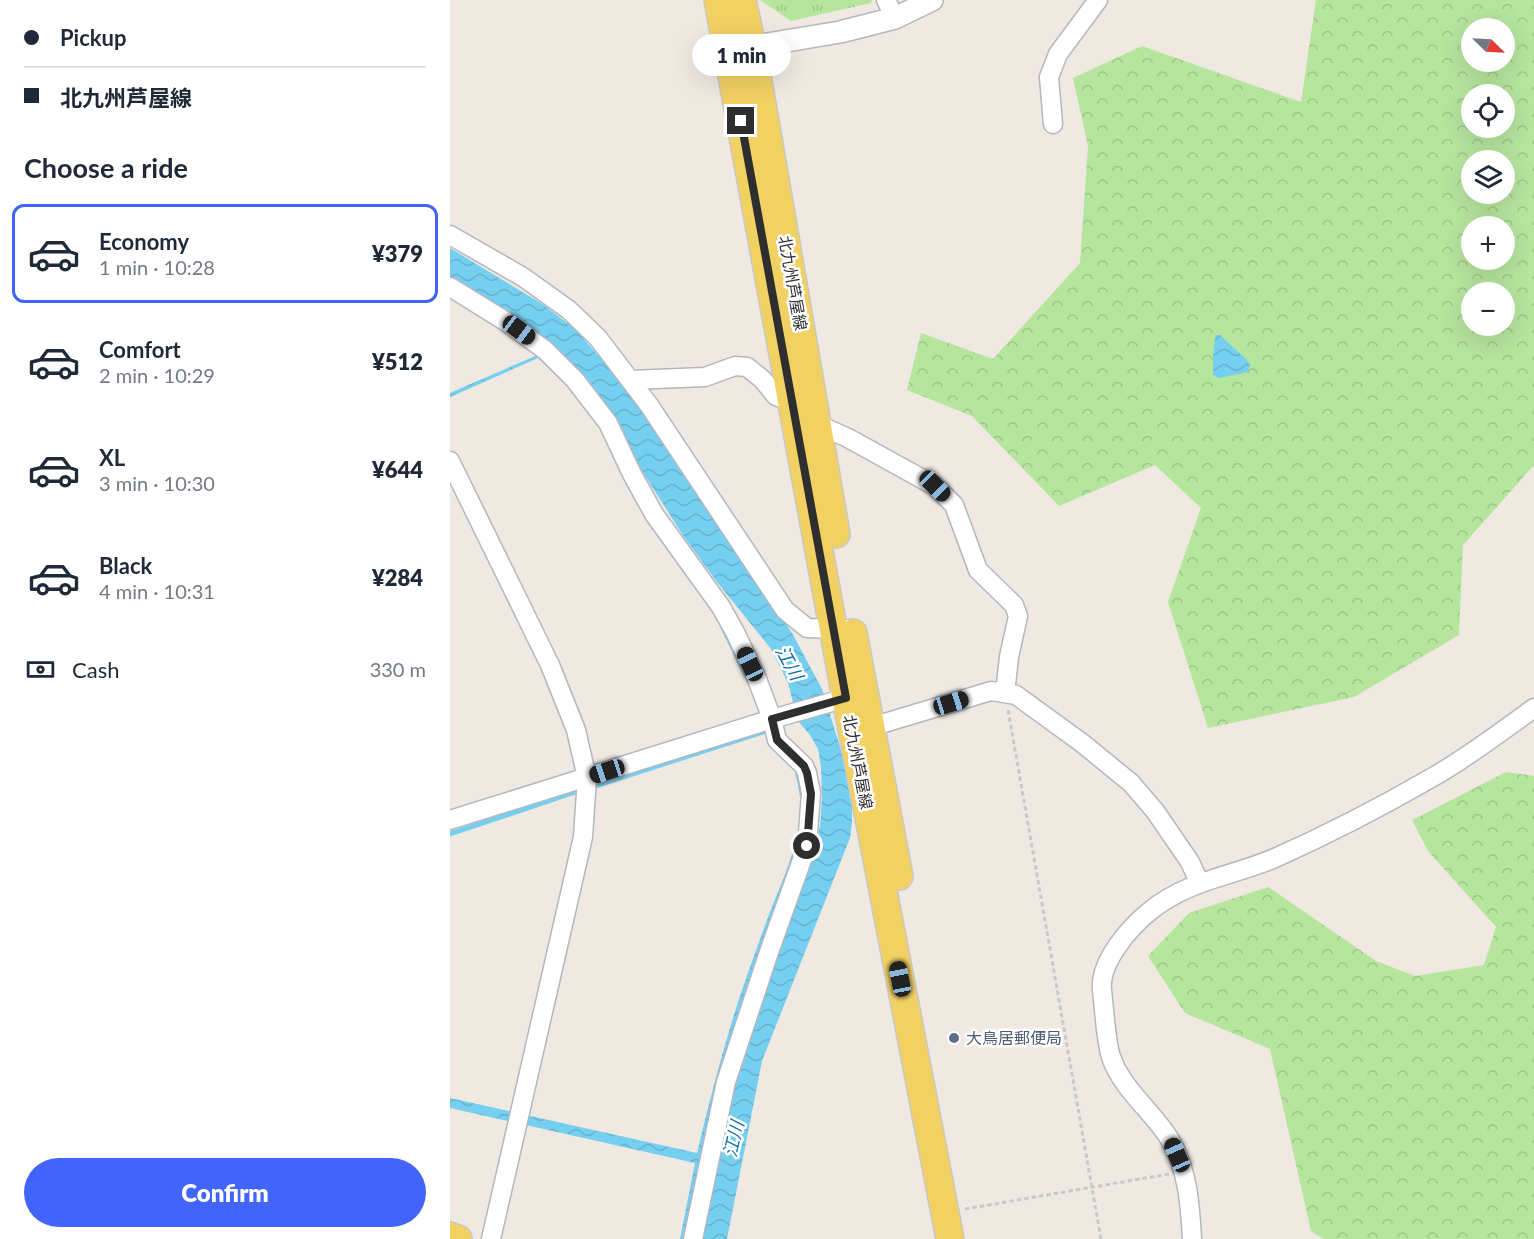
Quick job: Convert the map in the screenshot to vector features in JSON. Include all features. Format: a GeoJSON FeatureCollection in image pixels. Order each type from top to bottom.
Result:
{"type":"FeatureCollection","features":[{"type":"Feature","properties":{"kind":"main road","name":"北九州芦屋線"},"geometry":{"type":"LineString","coordinates":[[718,0],[740,49],[817,424],[843,629],[836,701],[950,1239]]}},
{"type":"Feature","properties":{"kind":"main road","name":"北九州芦屋線"},"geometry":{"type":"LineString","coordinates":[[742,0],[740,49],[793,402],[843,629],[871,727],[968,1239]]}},
{"type":"Feature","properties":{"kind":"main road"},"geometry":{"type":"LineString","coordinates":[[450,1236],[458,1239]]}},
{"type":"Feature","properties":{"kind":"street"},"geometry":{"type":"LineString","coordinates":[[740,49],[840,32],[891,9],[932,0]]}},
{"type":"Feature","properties":{"kind":"street"},"geometry":{"type":"LineString","coordinates":[[1053,124],[1049,77],[1058,54],[1098,0]]}},
{"type":"Feature","properties":{"kind":"street"},"geometry":{"type":"LineString","coordinates":[[450,235],[524,277],[569,310],[598,338],[650,405],[785,609],[807,628],[843,629]]}},
{"type":"Feature","properties":{"kind":"street"},"geometry":{"type":"LineString","coordinates":[[450,287],[506,321],[545,350],[575,380],[608,423],[654,514],[721,607],[757,679],[777,740],[804,766],[807,773],[811,794],[807,846],[726,1082],[693,1239]]}},
{"type":"Feature","properties":{"kind":"street"},"geometry":{"type":"LineString","coordinates":[[630,380],[705,377],[735,366],[747,367],[762,379],[776,396],[793,402]]}},
{"type":"Feature","properties":{"kind":"street"},"geometry":{"type":"LineString","coordinates":[[817,424],[848,438],[935,486],[954,505],[978,570],[1014,605],[1018,616],[1009,657],[1005,693]]}},
{"type":"Feature","properties":{"kind":"street"},"geometry":{"type":"LineString","coordinates":[[450,461],[550,665],[576,730],[587,778],[583,837],[491,1239]]}},
{"type":"Feature","properties":{"kind":"street"},"geometry":{"type":"LineString","coordinates":[[871,727],[991,691],[1016,695],[1131,783],[1155,811],[1190,862],[1199,882]]}},
{"type":"Feature","properties":{"kind":"street"},"geometry":{"type":"LineString","coordinates":[[450,820],[836,701]]}},
{"type":"Feature","properties":{"kind":"street"},"geometry":{"type":"LineString","coordinates":[[1192,1239],[1190,1203],[1184,1172],[1169,1139],[1122,1077],[1111,1056],[1101,986],[1110,957],[1125,934],[1151,910],[1199,882],[1272,859],[1352,821],[1434,777],[1534,708]]}},
{"type":"Feature","properties":{"kind":"path"},"geometry":{"type":"LineString","coordinates":[[1005,693],[1101,1239]]}},
{"type":"Feature","properties":{"kind":"path"},"geometry":{"type":"LineString","coordinates":[[961,1209],[1184,1172]]}},
{"type":"Feature","properties":{"kind":"green space"},"geometry":{"type":"Polygon","coordinates":[[[760,0],[872,0],[871,3],[791,21],[760,0]]]}},
{"type":"Feature","properties":{"kind":"green space"},"geometry":{"type":"Polygon","coordinates":[[[1316,0],[1534,0],[1534,465],[1463,545],[1459,635],[1354,697],[1208,728],[1168,602],[1201,508],[1155,465],[1059,506],[972,416],[907,390],[921,333],[993,359],[1080,263],[1088,146],[1073,78],[1142,46],[1301,102],[1316,0]]]}},
{"type":"Feature","properties":{"kind":"green space"},"geometry":{"type":"Polygon","coordinates":[[[1506,772],[1534,776],[1534,1239],[1324,1239],[1311,1231],[1270,1049],[1185,1013],[1148,956],[1189,913],[1268,887],[1376,961],[1415,976],[1484,965],[1496,927],[1428,851],[1412,820],[1506,772]]]}},
{"type":"Feature","properties":{"kind":"water","name":"江川"},"geometry":{"type":"Polygon","coordinates":[[[450,248],[544,305],[576,330],[625,386],[792,633],[822,689],[852,785],[850,838],[762,1061],[727,1239],[700,1239],[715,1163],[700,1161],[685,1239],[680,1239],[695,1163],[450,1108],[450,1098],[697,1153],[738,1002],[794,849],[800,811],[795,774],[798,773],[803,802],[801,835],[792,868],[741,1005],[710,1113],[701,1155],[717,1158],[735,1070],[820,827],[822,798],[818,749],[798,721],[788,683],[771,649],[684,537],[642,471],[612,412],[586,378],[547,341],[509,311],[450,279],[450,248]]]}},
{"type":"Feature","properties":{"kind":"water"},"geometry":{"type":"Polygon","coordinates":[[[1216,335],[1220,335],[1247,360],[1250,365],[1248,372],[1219,378],[1213,375],[1216,335]]]}},
{"type":"Feature","properties":{"kind":"water"},"geometry":{"type":"Polygon","coordinates":[[[540,354],[601,422],[720,618],[747,676],[744,677],[714,614],[647,522],[599,426],[575,394],[538,358],[450,397],[450,393],[540,354]]]}},
{"type":"Feature","properties":{"kind":"waterway"},"geometry":{"type":"LineString","coordinates":[[595,786],[766,731]]}},
{"type":"Feature","properties":{"kind":"waterway"},"geometry":{"type":"LineString","coordinates":[[450,834],[581,790]]}},
{"type":"Feature","properties":{"kind":"place","name":"大鳥居郵便局"},"geometry":{"type":"Point","coordinates":[954,1038]}},
{"type":"Feature","properties":{"kind":"route"},"geometry":{"type":"LineString","coordinates":[[741,121],[846,698],[772,719],[777,740],[804,766],[807,773],[811,794],[807,846]]}}]}
